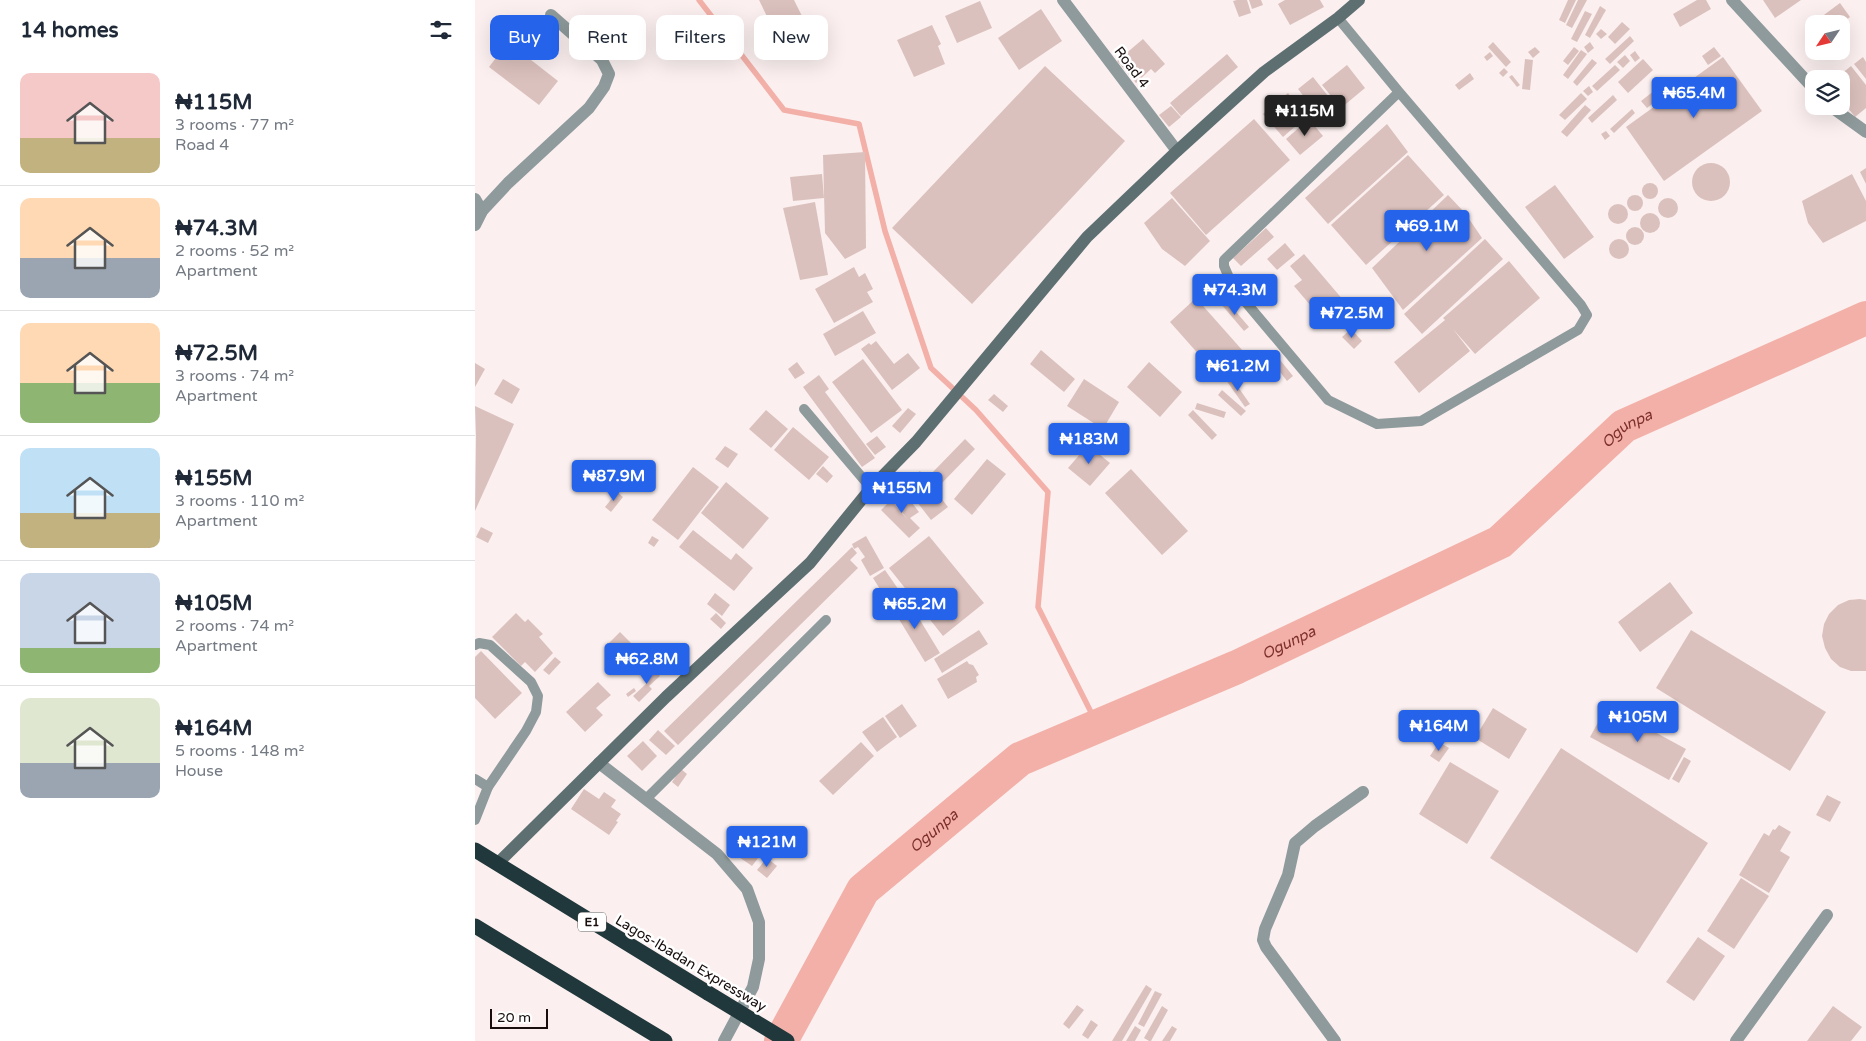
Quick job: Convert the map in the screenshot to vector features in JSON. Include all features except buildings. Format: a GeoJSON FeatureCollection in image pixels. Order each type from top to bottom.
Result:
{"type":"FeatureCollection","features":[{"type":"Feature","properties":{"kind":"highway","name":"Lagos-Ibadan Expressway"},"geometry":{"type":"LineString","coordinates":[[475,850],[787,1041]]}},
{"type":"Feature","properties":{"kind":"highway"},"geometry":{"type":"LineString","coordinates":[[475,926],[656,1039]]}},
{"type":"Feature","properties":{"kind":"street","name":"Road 4"},"geometry":{"type":"LineString","coordinates":[[1063,0],[1177,151]]}},
{"type":"Feature","properties":{"kind":"street"},"geometry":{"type":"LineString","coordinates":[[497,864],[666,697],[810,563],[871,488],[916,442],[1087,237],[1177,151],[1264,72],[1359,0]]}},
{"type":"Feature","properties":{"kind":"street"},"geometry":{"type":"LineString","coordinates":[[1733,0],[1805,79]]}},
{"type":"Feature","properties":{"kind":"street"},"geometry":{"type":"LineString","coordinates":[[475,226],[482,211],[589,108],[605,87],[609,74],[602,60],[559,22]]}},
{"type":"Feature","properties":{"kind":"street"},"geometry":{"type":"LineString","coordinates":[[1842,115],[1866,132]]}},
{"type":"Feature","properties":{"kind":"street"},"geometry":{"type":"LineString","coordinates":[[475,199],[482,211]]}},
{"type":"Feature","properties":{"kind":"street"},"geometry":{"type":"LineString","coordinates":[[599,763],[717,854],[747,889],[759,922],[759,959],[753,987],[724,1041]]}},
{"type":"Feature","properties":{"kind":"street"},"geometry":{"type":"LineString","coordinates":[[1335,1041],[1266,947],[1263,940],[1267,924],[1287,874],[1295,843],[1315,826],[1363,792]]}},
{"type":"Feature","properties":{"kind":"street"},"geometry":{"type":"LineString","coordinates":[[1736,1041],[1827,915]]}},
{"type":"Feature","properties":{"kind":"lane"},"geometry":{"type":"LineString","coordinates":[[1337,18],[1581,305],[1587,315],[1578,330],[1421,422],[1377,424],[1327,400],[1233,287],[1224,266],[1224,260],[1399,92]]}},
{"type":"Feature","properties":{"kind":"lane"},"geometry":{"type":"LineString","coordinates":[[804,409],[871,488]]}},
{"type":"Feature","properties":{"kind":"lane"},"geometry":{"type":"LineString","coordinates":[[646,799],[827,620]]}},
{"type":"Feature","properties":{"kind":"lane"},"geometry":{"type":"LineString","coordinates":[[475,645],[479,643],[490,645],[531,682],[538,696],[536,712],[488,787],[475,820]]}},
{"type":"Feature","properties":{"kind":"lane"},"geometry":{"type":"LineString","coordinates":[[475,779],[488,787]]}},
{"type":"Feature","properties":{"kind":"waterway"},"geometry":{"type":"LineString","coordinates":[[699,0],[784,110],[859,124],[885,231],[931,368],[976,410],[1048,492],[1038,607],[1098,726]]}},
{"type":"Feature","properties":{"kind":"waterway","name":"Ogunpa"},"geometry":{"type":"LineString","coordinates":[[781,1041],[863,890],[1020,759],[1237,667],[1500,542],[1624,426],[1866,318]]}}]}
